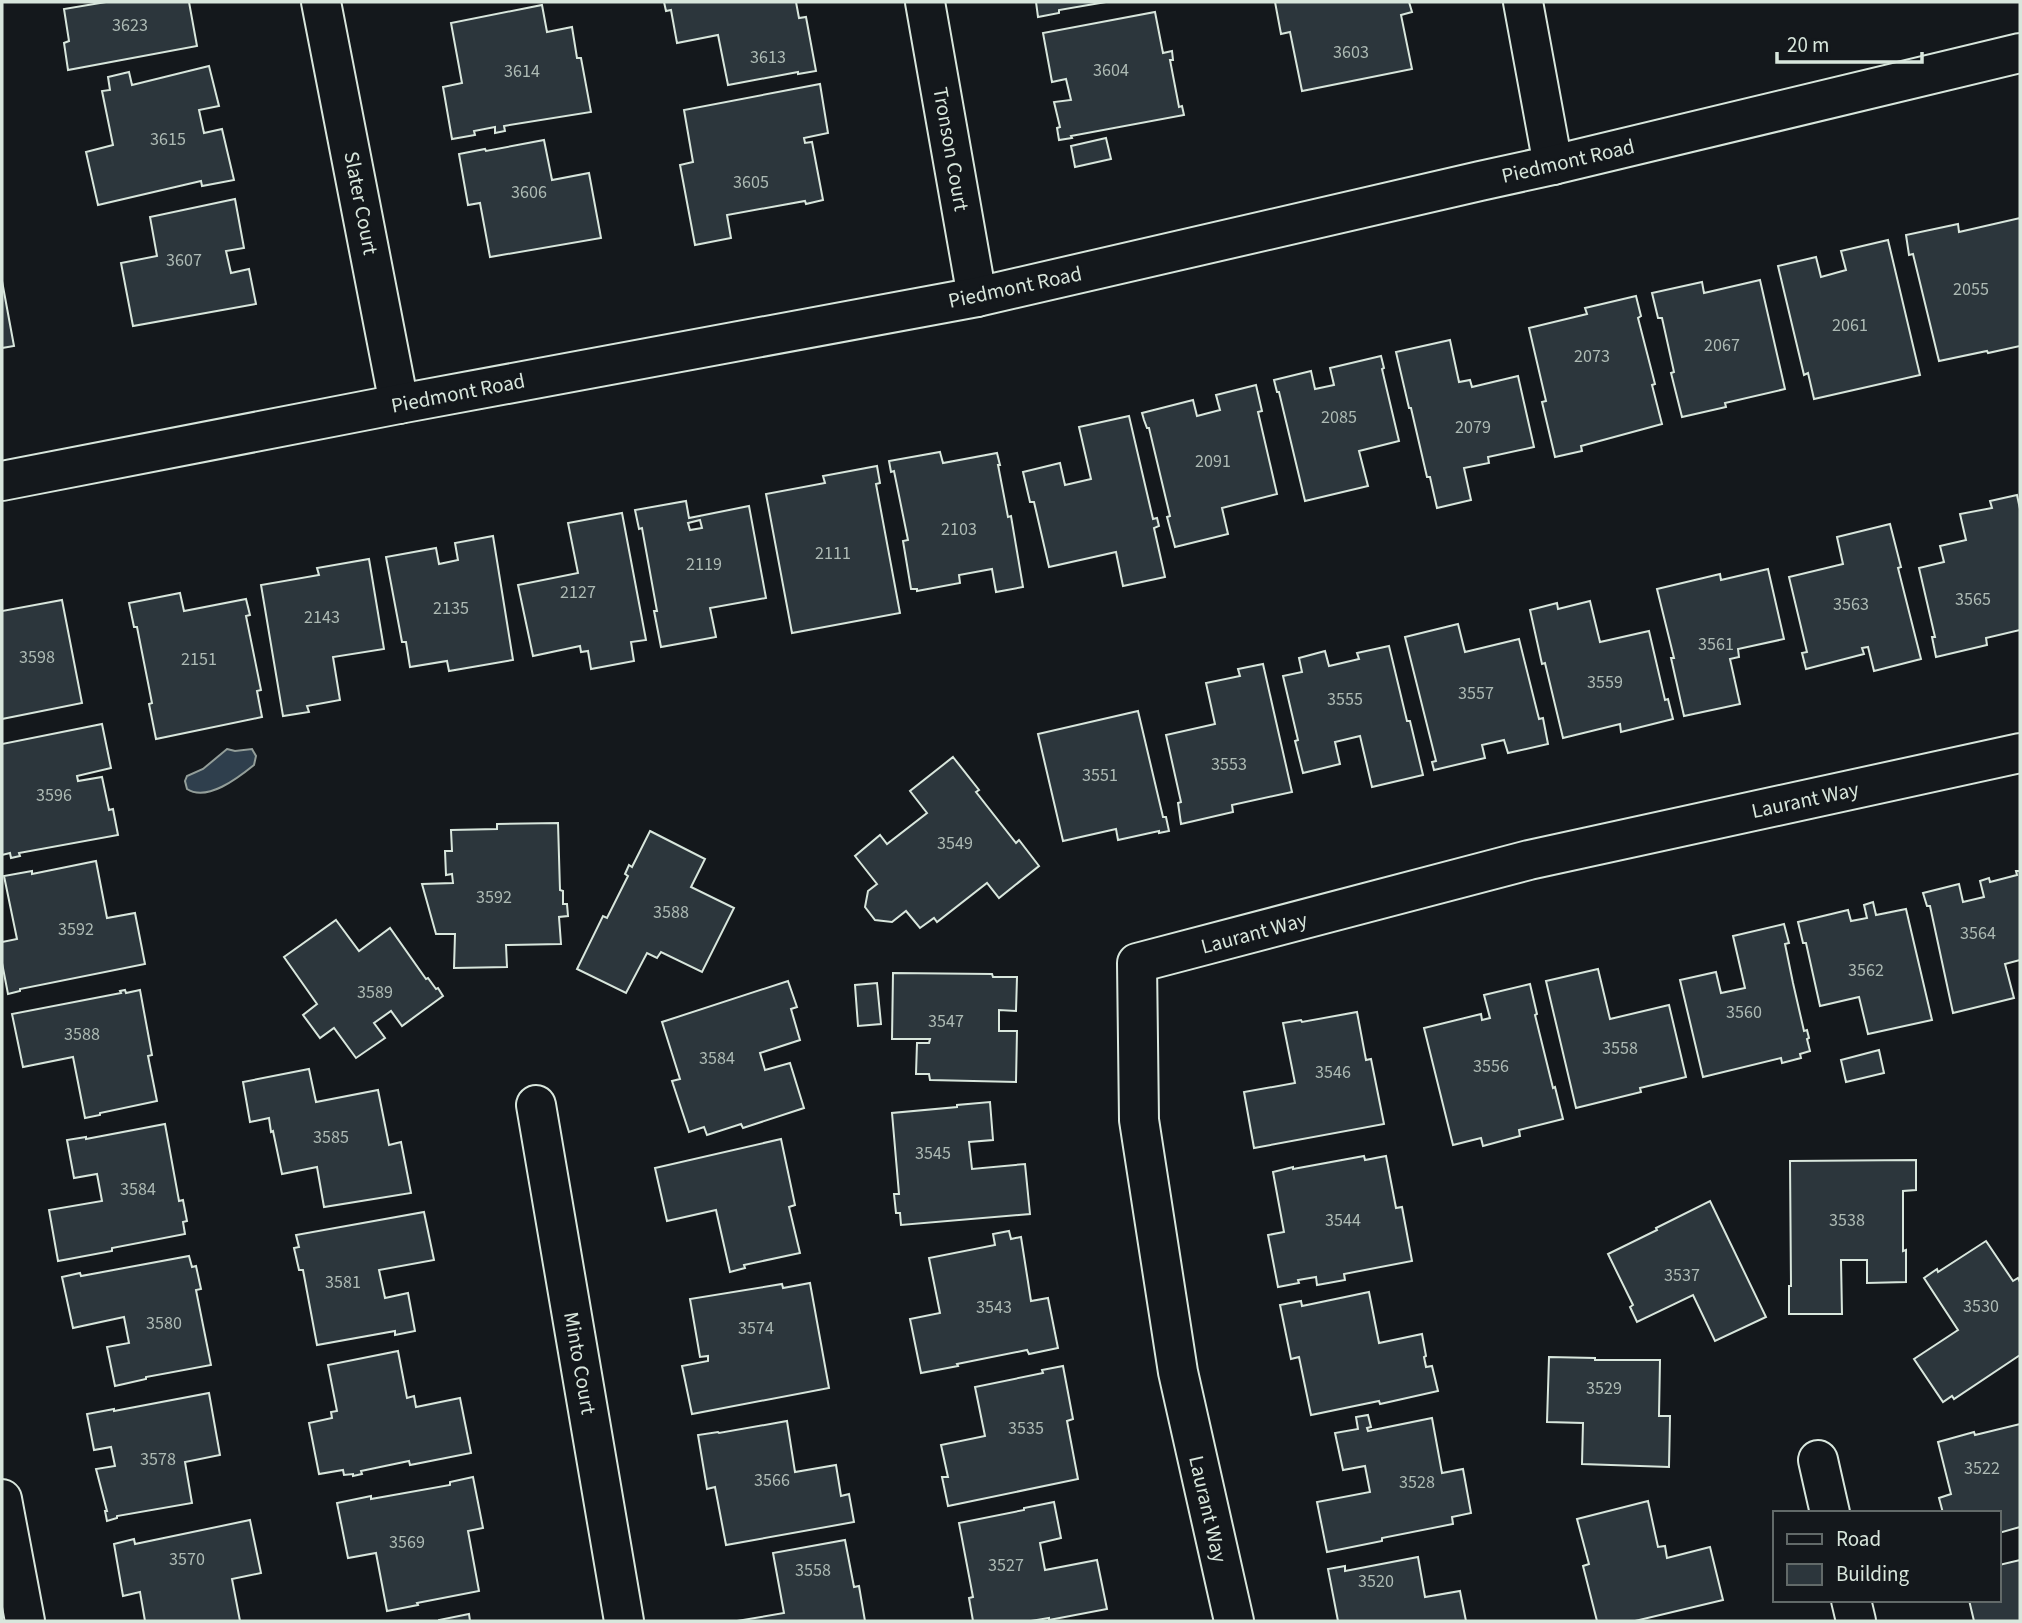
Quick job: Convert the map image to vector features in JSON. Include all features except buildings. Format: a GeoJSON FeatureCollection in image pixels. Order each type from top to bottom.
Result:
{"type":"FeatureCollection","features":[{"type":"Feature","properties":{"kind":"street","name":"Slater Court"},"geometry":{"type":"LineString","coordinates":[[321,2],[400,404]]}},
{"type":"Feature","properties":{"kind":"street","name":"Tronson Court"},"geometry":{"type":"LineString","coordinates":[[925,2],[977,297]]}},
{"type":"Feature","properties":{"kind":"street"},"geometry":{"type":"LineString","coordinates":[[1523,2],[1553,166]]}},
{"type":"Feature","properties":{"kind":"street","name":"Piedmont Road"},"geometry":{"type":"LineString","coordinates":[[2,481],[977,297],[1553,166],[2020,53]]}},
{"type":"Feature","properties":{"kind":"street","name":"Laurant Way"},"geometry":{"type":"LineString","coordinates":[[1234,1621],[1178,1372],[1139,1120],[1137,963],[1529,860],[2020,753]]}},
{"type":"Feature","properties":{"kind":"street","name":"Minto Court"},"geometry":{"type":"LineString","coordinates":[[536,1105],[624,1621]]}},
{"type":"Feature","properties":{"kind":"street"},"geometry":{"type":"LineString","coordinates":[[1818,1460],[1830,1511]]}},
{"type":"Feature","properties":{"kind":"street"},"geometry":{"type":"LineString","coordinates":[[2,1499],[25,1621]]}},
{"type":"Feature","properties":{"kind":"street"},"geometry":{"type":"LineString","coordinates":[[1851,1602],[1856,1621]]}},
{"type":"Feature","properties":{"kind":"water"},"geometry":{"type":"Polygon","coordinates":[[[227,749],[252,749],[256,756],[254,765],[213,791],[204,793],[187,789],[187,776],[203,769],[227,749]]]}}]}
